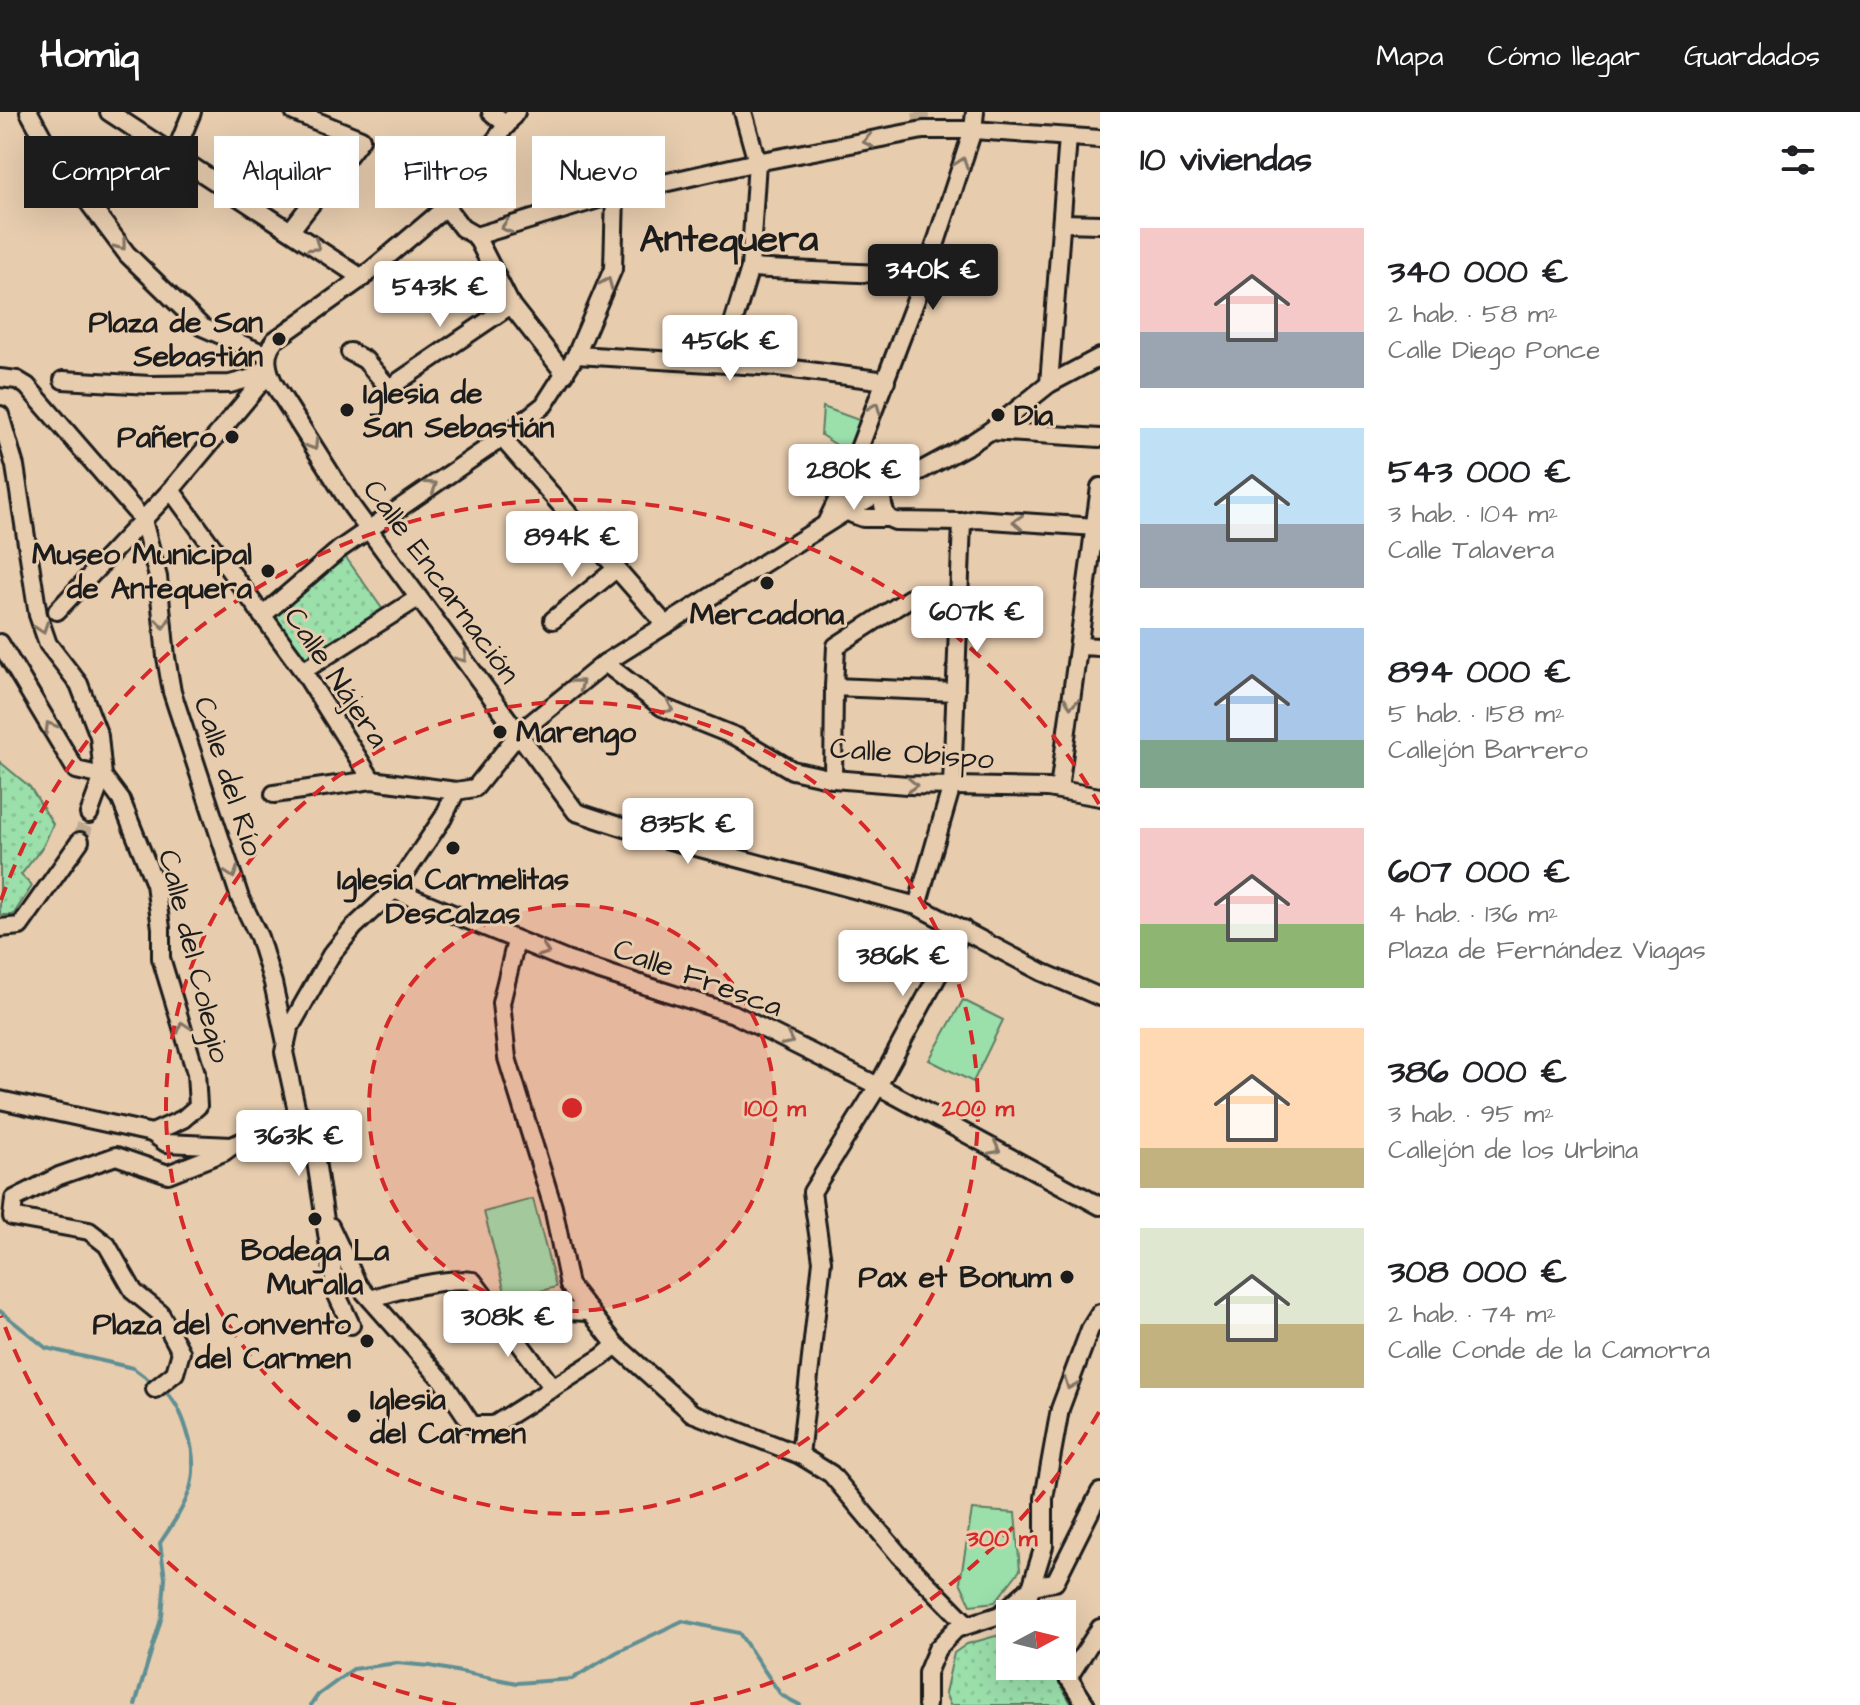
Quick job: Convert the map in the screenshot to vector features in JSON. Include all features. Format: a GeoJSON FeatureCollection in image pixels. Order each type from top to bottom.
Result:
{"type":"FeatureCollection","features":[{"type":"Feature","properties":{"kind":"street"},"geometry":{"type":"LineString","coordinates":[[29,112],[52,154],[127,254],[202,327],[269,368]]}},
{"type":"Feature","properties":{"kind":"street"},"geometry":{"type":"LineString","coordinates":[[109,112],[127,118],[149,136]]}},
{"type":"Feature","properties":{"kind":"street"},"geometry":{"type":"LineString","coordinates":[[182,136],[192,112]]}},
{"type":"Feature","properties":{"kind":"street"},"geometry":{"type":"LineString","coordinates":[[291,230],[361,139],[294,112]]}},
{"type":"Feature","properties":{"kind":"street"},"geometry":{"type":"LineString","coordinates":[[491,112],[512,118],[499,136]]}},
{"type":"Feature","properties":{"kind":"street"},"geometry":{"type":"LineString","coordinates":[[721,363],[750,268],[757,162],[743,112]]}},
{"type":"Feature","properties":{"kind":"street"},"geometry":{"type":"LineString","coordinates":[[825,524],[847,480],[925,276],[973,130],[975,112]]}},
{"type":"Feature","properties":{"kind":"street"},"geometry":{"type":"LineString","coordinates":[[665,183],[923,130],[973,130],[1100,139]]}},
{"type":"Feature","properties":{"kind":"street"},"geometry":{"type":"LineString","coordinates":[[1049,384],[1068,137]]}},
{"type":"Feature","properties":{"kind":"street"},"geometry":{"type":"LineString","coordinates":[[198,171],[362,278]]}},
{"type":"Feature","properties":{"kind":"street"},"geometry":{"type":"LineString","coordinates":[[57,611],[171,490],[269,368],[272,343],[362,278],[445,208]]}},
{"type":"Feature","properties":{"kind":"street"},"geometry":{"type":"LineString","coordinates":[[447,208],[462,228],[476,236],[511,305],[565,374]]}},
{"type":"Feature","properties":{"kind":"street"},"geometry":{"type":"LineString","coordinates":[[476,236],[569,208]]}},
{"type":"Feature","properties":{"kind":"street"},"geometry":{"type":"LineString","coordinates":[[262,616],[340,549],[502,438],[544,405],[576,355],[613,269],[615,208]]}},
{"type":"Feature","properties":{"kind":"street"},"geometry":{"type":"LineString","coordinates":[[1062,223],[1100,224]]}},
{"type":"Feature","properties":{"kind":"street"},"geometry":{"type":"LineString","coordinates":[[750,268],[925,276]]}},
{"type":"Feature","properties":{"kind":"street"},"geometry":{"type":"LineString","coordinates":[[350,352],[365,360],[389,388],[511,305]]}},
{"type":"Feature","properties":{"kind":"street"},"geometry":{"type":"LineString","coordinates":[[576,355],[721,363],[886,381]]}},
{"type":"Feature","properties":{"kind":"street"},"geometry":{"type":"LineString","coordinates":[[274,794],[372,780],[469,791],[481,784],[519,733],[605,663],[825,524],[990,431],[1049,384],[1100,357]]}},
{"type":"Feature","properties":{"kind":"street"},"geometry":{"type":"LineString","coordinates":[[63,380],[150,385],[230,384],[252,378],[269,368]]}},
{"type":"Feature","properties":{"kind":"street","name":"Calle Encarnación"},"geometry":{"type":"LineString","coordinates":[[269,368],[367,529],[576,812],[625,828],[917,906],[1042,972],[1100,997]]}},
{"type":"Feature","properties":{"kind":"street"},"geometry":{"type":"LineString","coordinates":[[0,378],[10,378],[24,384],[143,520]]}},
{"type":"Feature","properties":{"kind":"street"},"geometry":{"type":"LineString","coordinates":[[0,415],[15,466],[38,615],[48,644],[79,684],[99,736],[103,776],[89,814]]}},
{"type":"Feature","properties":{"kind":"street"},"geometry":{"type":"LineString","coordinates":[[990,431],[1100,438]]}},
{"type":"Feature","properties":{"kind":"street"},"geometry":{"type":"LineString","coordinates":[[502,438],[666,625]]}},
{"type":"Feature","properties":{"kind":"street"},"geometry":{"type":"LineString","coordinates":[[847,480],[846,499],[852,514],[863,518],[962,522],[976,519],[1097,535]]}},
{"type":"Feature","properties":{"kind":"street"},"geometry":{"type":"LineString","coordinates":[[1059,789],[1097,535],[1100,487]]}},
{"type":"Feature","properties":{"kind":"street","name":"Calle Nájera"},"geometry":{"type":"LineString","coordinates":[[171,490],[303,671],[372,780]]}},
{"type":"Feature","properties":{"kind":"street"},"geometry":{"type":"LineString","coordinates":[[883,491],[883,506],[888,518]]}},
{"type":"Feature","properties":{"kind":"street","name":"Calle del Río"},"geometry":{"type":"LineString","coordinates":[[143,520],[158,577],[172,692],[240,898],[259,937],[273,983],[286,1043],[287,1072],[299,1115],[310,1121],[326,1220]]}},
{"type":"Feature","properties":{"kind":"street"},"geometry":{"type":"LineString","coordinates":[[917,906],[952,785],[962,522]]}},
{"type":"Feature","properties":{"kind":"street"},"geometry":{"type":"LineString","coordinates":[[553,620],[616,569]]}},
{"type":"Feature","properties":{"kind":"street"},"geometry":{"type":"LineString","coordinates":[[303,671],[418,598]]}},
{"type":"Feature","properties":{"kind":"street"},"geometry":{"type":"LineString","coordinates":[[833,779],[836,646],[910,598],[959,600]]}},
{"type":"Feature","properties":{"kind":"street"},"geometry":{"type":"LineString","coordinates":[[0,643],[76,770],[103,776]]}},
{"type":"Feature","properties":{"kind":"street"},"geometry":{"type":"LineString","coordinates":[[1080,646],[1100,647]]}},
{"type":"Feature","properties":{"kind":"street","name":"Calle Obispo"},"geometry":{"type":"LineString","coordinates":[[605,663],[662,707],[737,737],[792,770],[833,779],[907,785],[1059,789],[1100,797]]}},
{"type":"Feature","properties":{"kind":"street"},"geometry":{"type":"LineString","coordinates":[[834,687],[956,692]]}},
{"type":"Feature","properties":{"kind":"street","name":"Calle del Colegio"},"geometry":{"type":"LineString","coordinates":[[103,776],[121,800],[155,884],[161,928],[161,958],[196,1073],[198,1106],[183,1119],[152,1133]]}},
{"type":"Feature","properties":{"kind":"street"},"geometry":{"type":"LineString","coordinates":[[286,1043],[300,1007],[331,955],[354,927],[394,890],[443,818],[456,791]]}},
{"type":"Feature","properties":{"kind":"street"},"geometry":{"type":"LineString","coordinates":[[0,928],[20,926],[80,841]]}},
{"type":"Feature","properties":{"kind":"street","name":"Calle Fresca"},"geometry":{"type":"LineString","coordinates":[[394,890],[516,941],[734,1014],[878,1086],[1100,1206]]}},
{"type":"Feature","properties":{"kind":"street"},"geometry":{"type":"LineString","coordinates":[[800,1455],[822,1261],[812,1192],[878,1086],[963,929]]}},
{"type":"Feature","properties":{"kind":"street"},"geometry":{"type":"LineString","coordinates":[[516,941],[501,1003],[507,1058],[553,1207],[569,1285],[616,1345],[692,1413],[800,1455],[831,1474],[900,1556],[967,1624],[996,1623]]}},
{"type":"Feature","properties":{"kind":"street"},"geometry":{"type":"LineString","coordinates":[[0,1100],[152,1133],[166,1143],[232,1146]]}},
{"type":"Feature","properties":{"kind":"street"},"geometry":{"type":"LineString","coordinates":[[155,1389],[175,1373],[181,1352],[160,1313],[134,1292],[107,1245],[89,1231],[12,1217],[7,1207],[14,1199],[59,1176],[116,1156],[168,1174],[224,1152],[299,1115]]}},
{"type":"Feature","properties":{"kind":"street"},"geometry":{"type":"LineString","coordinates":[[326,1220],[338,1238],[358,1285],[442,1380],[472,1425],[494,1425],[616,1345]]}},
{"type":"Feature","properties":{"kind":"street"},"geometry":{"type":"LineString","coordinates":[[326,1220],[336,1293],[351,1325]]}},
{"type":"Feature","properties":{"kind":"street"},"geometry":{"type":"LineString","coordinates":[[371,1299],[394,1291],[458,1279],[473,1281],[553,1388]]}},
{"type":"Feature","properties":{"kind":"street"},"geometry":{"type":"LineString","coordinates":[[495,1308],[590,1312]]}},
{"type":"Feature","properties":{"kind":"street"},"geometry":{"type":"LineString","coordinates":[[1027,1600],[1044,1546],[1044,1498],[1060,1409],[1090,1329],[1100,1313]]}},
{"type":"Feature","properties":{"kind":"street"},"geometry":{"type":"LineString","coordinates":[[927,1705],[927,1673],[937,1649],[956,1629],[1000,1615],[1032,1586],[1055,1582],[1100,1492]]}},
{"type":"Feature","properties":{"kind":"street"},"geometry":{"type":"LineString","coordinates":[[1076,1657],[1100,1628]]}},
{"type":"Feature","properties":{"kind":"street"},"geometry":{"type":"LineString","coordinates":[[1069,1680],[1086,1705]]}},
{"type":"Feature","properties":{"kind":"green space"},"geometry":{"type":"Polygon","coordinates":[[[823,407],[867,423],[855,457],[821,435],[823,407]]]}},
{"type":"Feature","properties":{"kind":"green space"},"geometry":{"type":"Polygon","coordinates":[[[340,549],[388,617],[303,671],[262,616],[340,549]]]}},
{"type":"Feature","properties":{"kind":"green space"},"geometry":{"type":"Polygon","coordinates":[[[0,762],[30,787],[53,824],[44,845],[21,875],[32,886],[13,915],[0,915],[0,762]]]}},
{"type":"Feature","properties":{"kind":"green space"},"geometry":{"type":"Polygon","coordinates":[[[963,1000],[1003,1020],[973,1082],[929,1060],[963,1000]]]}},
{"type":"Feature","properties":{"kind":"green space"},"geometry":{"type":"Polygon","coordinates":[[[533,1199],[556,1287],[507,1300],[484,1212],[533,1199]]]}},
{"type":"Feature","properties":{"kind":"green space"},"geometry":{"type":"Polygon","coordinates":[[[972,1510],[1015,1513],[1020,1570],[995,1602],[971,1605],[960,1582],[972,1510]]]}},
{"type":"Feature","properties":{"kind":"green space"},"geometry":{"type":"Polygon","coordinates":[[[996,1636],[996,1680],[1058,1680],[1072,1705],[950,1705],[945,1693],[954,1653],[967,1644],[996,1636]]]}},
{"type":"Feature","properties":{"kind":"waterway"},"geometry":{"type":"LineString","coordinates":[[0,1311],[46,1348],[133,1368],[153,1383]]}},
{"type":"Feature","properties":{"kind":"waterway"},"geometry":{"type":"LineString","coordinates":[[135,1705],[162,1616],[165,1578],[160,1543],[185,1503],[193,1477],[192,1448],[185,1425],[174,1402],[161,1388]]}},
{"type":"Feature","properties":{"kind":"waterway"},"geometry":{"type":"LineString","coordinates":[[311,1705],[318,1695],[353,1669],[397,1663],[430,1666],[517,1683],[572,1679],[617,1652],[682,1621],[739,1633],[781,1695],[800,1705]]}},
{"type":"Feature","properties":{"kind":"tunnel"},"geometry":{"type":"LineString","coordinates":[[920,112],[923,130]]}},
{"type":"Feature","properties":{"kind":"tunnel"},"geometry":{"type":"LineString","coordinates":[[80,841],[89,814]]}},
{"type":"Feature","properties":{"kind":"place","name":"Plaza de San Sebastián"},"geometry":{"type":"Point","coordinates":[279,339]}},
{"type":"Feature","properties":{"kind":"place","name":"Iglesia de San Sebastián"},"geometry":{"type":"Point","coordinates":[347,410]}},
{"type":"Feature","properties":{"kind":"place","name":"Dia"},"geometry":{"type":"Point","coordinates":[998,415]}},
{"type":"Feature","properties":{"kind":"place","name":"Pañero"},"geometry":{"type":"Point","coordinates":[232,437]}},
{"type":"Feature","properties":{"kind":"place","name":"Museo Municipal de Antequera"},"geometry":{"type":"Point","coordinates":[268,571]}},
{"type":"Feature","properties":{"kind":"place","name":"Mercadona"},"geometry":{"type":"Point","coordinates":[767,583]}},
{"type":"Feature","properties":{"kind":"place","name":"Marengo"},"geometry":{"type":"Point","coordinates":[500,732]}},
{"type":"Feature","properties":{"kind":"place","name":"Iglesia Carmelitas Descalzas"},"geometry":{"type":"Point","coordinates":[453,848]}},
{"type":"Feature","properties":{"kind":"place","name":"Bodega La Muralla"},"geometry":{"type":"Point","coordinates":[315,1219]}},
{"type":"Feature","properties":{"kind":"place","name":"Pax et Bonum"},"geometry":{"type":"Point","coordinates":[1067,1277]}},
{"type":"Feature","properties":{"kind":"place","name":"Plaza del Convento del Carmen"},"geometry":{"type":"Point","coordinates":[367,1341]}},
{"type":"Feature","properties":{"kind":"place","name":"Iglesia del Carmen"},"geometry":{"type":"Point","coordinates":[354,1416]}},
{"type":"Feature","properties":{"kind":"district","name":"Antequera"},"geometry":{"type":"Point","coordinates":[729,238]}}]}
